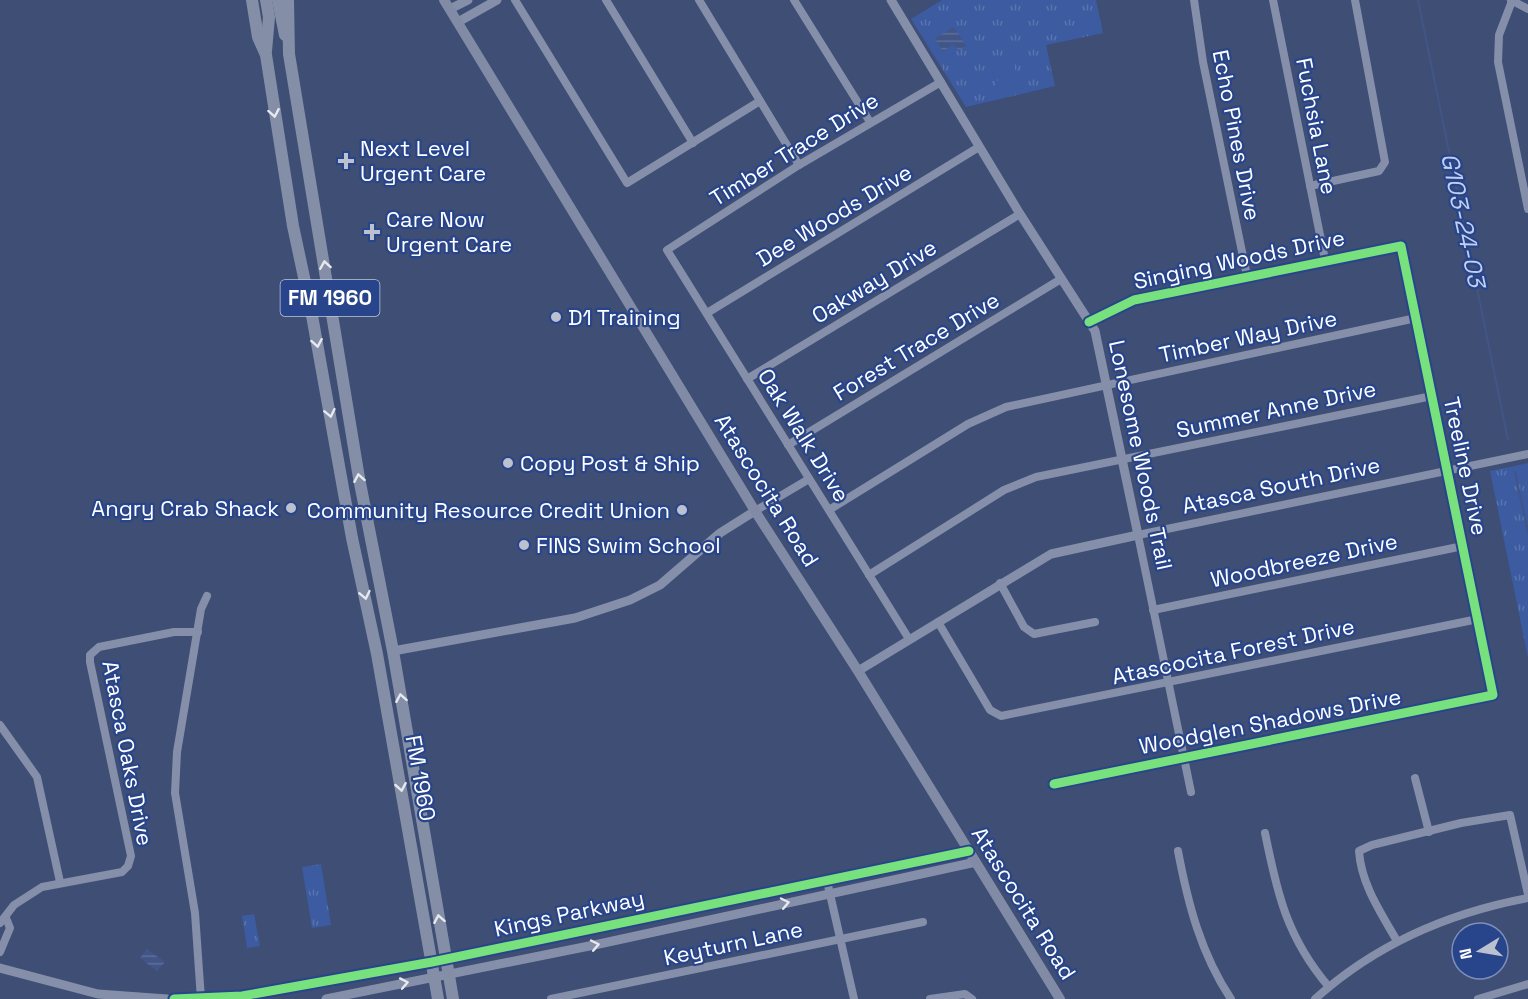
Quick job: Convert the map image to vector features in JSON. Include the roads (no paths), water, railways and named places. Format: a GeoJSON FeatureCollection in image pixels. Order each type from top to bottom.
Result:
{"type":"FeatureCollection","features":[{"type":"Feature","properties":{"kind":"main road","name":"FM 1960"},"geometry":{"type":"LineString","coordinates":[[252,0],[258,37],[266,56],[293,226],[311,310],[352,538],[377,654],[438,999]]}},
{"type":"Feature","properties":{"kind":"main road"},"geometry":{"type":"LineString","coordinates":[[266,0],[268,17],[266,56]]}},
{"type":"Feature","properties":{"kind":"main road"},"geometry":{"type":"LineString","coordinates":[[278,0],[289,54]]}},
{"type":"Feature","properties":{"kind":"main road","name":"FM 1960"},"geometry":{"type":"LineString","coordinates":[[288,0],[289,54],[357,466],[393,651],[453,999]]}},
{"type":"Feature","properties":{"kind":"main road","name":"Atascocita Road"},"geometry":{"type":"LineString","coordinates":[[447,5],[755,511],[858,671],[1060,999]]}},
{"type":"Feature","properties":{"kind":"street"},"geometry":{"type":"LineString","coordinates":[[447,5],[468,0]]}},
{"type":"Feature","properties":{"kind":"street"},"geometry":{"type":"LineString","coordinates":[[458,22],[497,0]]}},
{"type":"Feature","properties":{"kind":"street"},"geometry":{"type":"LineString","coordinates":[[515,0],[627,183],[760,101]]}},
{"type":"Feature","properties":{"kind":"street"},"geometry":{"type":"LineString","coordinates":[[606,0],[693,144]]}},
{"type":"Feature","properties":{"kind":"street"},"geometry":{"type":"LineString","coordinates":[[699,0],[799,165]]}},
{"type":"Feature","properties":{"kind":"street"},"geometry":{"type":"LineString","coordinates":[[794,0],[870,122]]}},
{"type":"Feature","properties":{"kind":"street","name":"Lonesome Woods Trail"},"geometry":{"type":"LineString","coordinates":[[891,0],[1020,214],[1089,322],[1099,343],[1191,792]]}},
{"type":"Feature","properties":{"kind":"street","name":"Echo Pines Drive"},"geometry":{"type":"LineString","coordinates":[[1194,0],[1203,62],[1247,276]]}},
{"type":"Feature","properties":{"kind":"street","name":"Fuchsia Lane"},"geometry":{"type":"LineString","coordinates":[[1273,0],[1325,260]]}},
{"type":"Feature","properties":{"kind":"street"},"geometry":{"type":"LineString","coordinates":[[1310,186],[1380,171],[1385,162],[1355,0]]}},
{"type":"Feature","properties":{"kind":"street"},"geometry":{"type":"LineString","coordinates":[[1528,9],[1511,0],[1499,35],[1498,62],[1528,209]]}},
{"type":"Feature","properties":{"kind":"street","name":"Timber Trace Drive"},"geometry":{"type":"LineString","coordinates":[[667,250],[799,165],[941,82]]}},
{"type":"Feature","properties":{"kind":"street","name":"Dee Woods Drive"},"geometry":{"type":"LineString","coordinates":[[707,313],[979,147]]}},
{"type":"Feature","properties":{"kind":"street","name":"Oakway Drive"},"geometry":{"type":"LineString","coordinates":[[747,379],[1020,214]]}},
{"type":"Feature","properties":{"kind":"street","name":"Singing Woods Drive"},"geometry":{"type":"LineString","coordinates":[[1089,322],[1127,302],[1401,246]]}},
{"type":"Feature","properties":{"kind":"street","name":"Treeline Drive"},"geometry":{"type":"LineString","coordinates":[[1401,246],[1493,695]]}},
{"type":"Feature","properties":{"kind":"street","name":"Oak Walk Drive"},"geometry":{"type":"LineString","coordinates":[[667,250],[909,639]]}},
{"type":"Feature","properties":{"kind":"street","name":"Forest Trace Drive"},"geometry":{"type":"LineString","coordinates":[[788,445],[1061,279]]}},
{"type":"Feature","properties":{"kind":"street","name":"Timber Way Drive"},"geometry":{"type":"LineString","coordinates":[[829,510],[981,417],[1028,401],[1416,318]]}},
{"type":"Feature","properties":{"kind":"street","name":"Summer Anne Drive"},"geometry":{"type":"LineString","coordinates":[[869,575],[1015,485],[1036,477],[1432,396]]}},
{"type":"Feature","properties":{"kind":"street","name":"Atasca South Drive"},"geometry":{"type":"LineString","coordinates":[[858,671],[1051,554],[1528,454]]}},
{"type":"Feature","properties":{"kind":"street"},"geometry":{"type":"LineString","coordinates":[[393,651],[575,618],[630,600],[660,585],[720,533],[809,478]]}},
{"type":"Feature","properties":{"kind":"street","name":"Woodbreeze Drive"},"geometry":{"type":"LineString","coordinates":[[1153,610],[1463,546]]}},
{"type":"Feature","properties":{"kind":"street"},"geometry":{"type":"LineString","coordinates":[[1000,583],[1024,627],[1034,634],[1095,622]]}},
{"type":"Feature","properties":{"kind":"street"},"geometry":{"type":"LineString","coordinates":[[201,998],[195,913],[175,793],[177,752],[201,609],[207,596]]}},
{"type":"Feature","properties":{"kind":"street","name":"Atascocita Forest Drive"},"geometry":{"type":"LineString","coordinates":[[938,622],[996,716],[1013,715],[1478,619]]}},
{"type":"Feature","properties":{"kind":"street","name":"Atasca Oaks Drive"},"geometry":{"type":"LineString","coordinates":[[0,952],[10,928],[3,921],[14,905],[27,894],[60,882],[122,872],[128,866],[131,856],[90,655],[99,647],[174,632],[198,632]]}},
{"type":"Feature","properties":{"kind":"street","name":"Woodglen Shadows Drive"},"geometry":{"type":"LineString","coordinates":[[1054,784],[1493,695]]}},
{"type":"Feature","properties":{"kind":"street"},"geometry":{"type":"LineString","coordinates":[[1,725],[37,777],[60,882]]}},
{"type":"Feature","properties":{"kind":"street"},"geometry":{"type":"LineString","coordinates":[[1415,778],[1429,832]]}},
{"type":"Feature","properties":{"kind":"street"},"geometry":{"type":"LineString","coordinates":[[1315,999],[1369,957],[1397,941],[1472,909],[1528,896],[1525,861],[1510,815],[1496,815],[1359,851],[1360,866],[1368,888],[1397,941]]}},
{"type":"Feature","properties":{"kind":"street"},"geometry":{"type":"LineString","coordinates":[[1265,833],[1277,891],[1286,918],[1305,957],[1329,987]]}},
{"type":"Feature","properties":{"kind":"street","name":"Kings Parkway"},"geometry":{"type":"LineString","coordinates":[[174,999],[242,996],[432,962],[969,851]]}},
{"type":"Feature","properties":{"kind":"street"},"geometry":{"type":"LineString","coordinates":[[1178,852],[1192,914],[1203,949],[1232,999]]}},
{"type":"Feature","properties":{"kind":"street","name":"Kings Parkway"},"geometry":{"type":"LineString","coordinates":[[326,999],[976,862]]}},
{"type":"Feature","properties":{"kind":"street"},"geometry":{"type":"LineString","coordinates":[[826,881],[842,939],[854,999]]}},
{"type":"Feature","properties":{"kind":"street","name":"Keyturn Lane"},"geometry":{"type":"LineString","coordinates":[[551,999],[922,922]]}},
{"type":"Feature","properties":{"kind":"street"},"geometry":{"type":"LineString","coordinates":[[0,968],[102,997],[167,999]]}},
{"type":"Feature","properties":{"kind":"street"},"geometry":{"type":"LineString","coordinates":[[333,979],[337,997]]}},
{"type":"Feature","properties":{"kind":"street"},"geometry":{"type":"LineString","coordinates":[[1478,999],[1528,984]]}},
{"type":"Feature","properties":{"kind":"street"},"geometry":{"type":"LineString","coordinates":[[930,999],[951,994],[965,994],[972,999]]}},
{"type":"Feature","properties":{"kind":"waterway","name":"G103-24-03"},"geometry":{"type":"LineString","coordinates":[[1418,0],[1508,440]]}},
{"type":"Feature","properties":{"kind":"waterway","name":"G103-24-03"},"geometry":{"type":"LineString","coordinates":[[1515,472],[1528,532]]}},
{"type":"Feature","properties":{"kind":"place","name":"Next Level Urgent Care"},"geometry":{"type":"Point","coordinates":[346,161]}},
{"type":"Feature","properties":{"kind":"place","name":"Care Now Urgent Care"},"geometry":{"type":"Point","coordinates":[372,232]}},
{"type":"Feature","properties":{"kind":"place","name":"D1 Training"},"geometry":{"type":"Point","coordinates":[556,317]}},
{"type":"Feature","properties":{"kind":"place","name":"Copy Post & Ship"},"geometry":{"type":"Point","coordinates":[508,463]}},
{"type":"Feature","properties":{"kind":"place","name":"Angry Crab Shack"},"geometry":{"type":"Point","coordinates":[291,508]}},
{"type":"Feature","properties":{"kind":"place","name":"Community Resource Credit Union"},"geometry":{"type":"Point","coordinates":[682,510]}},
{"type":"Feature","properties":{"kind":"place","name":"FINS Swim School"},"geometry":{"type":"Point","coordinates":[524,545]}}]}
